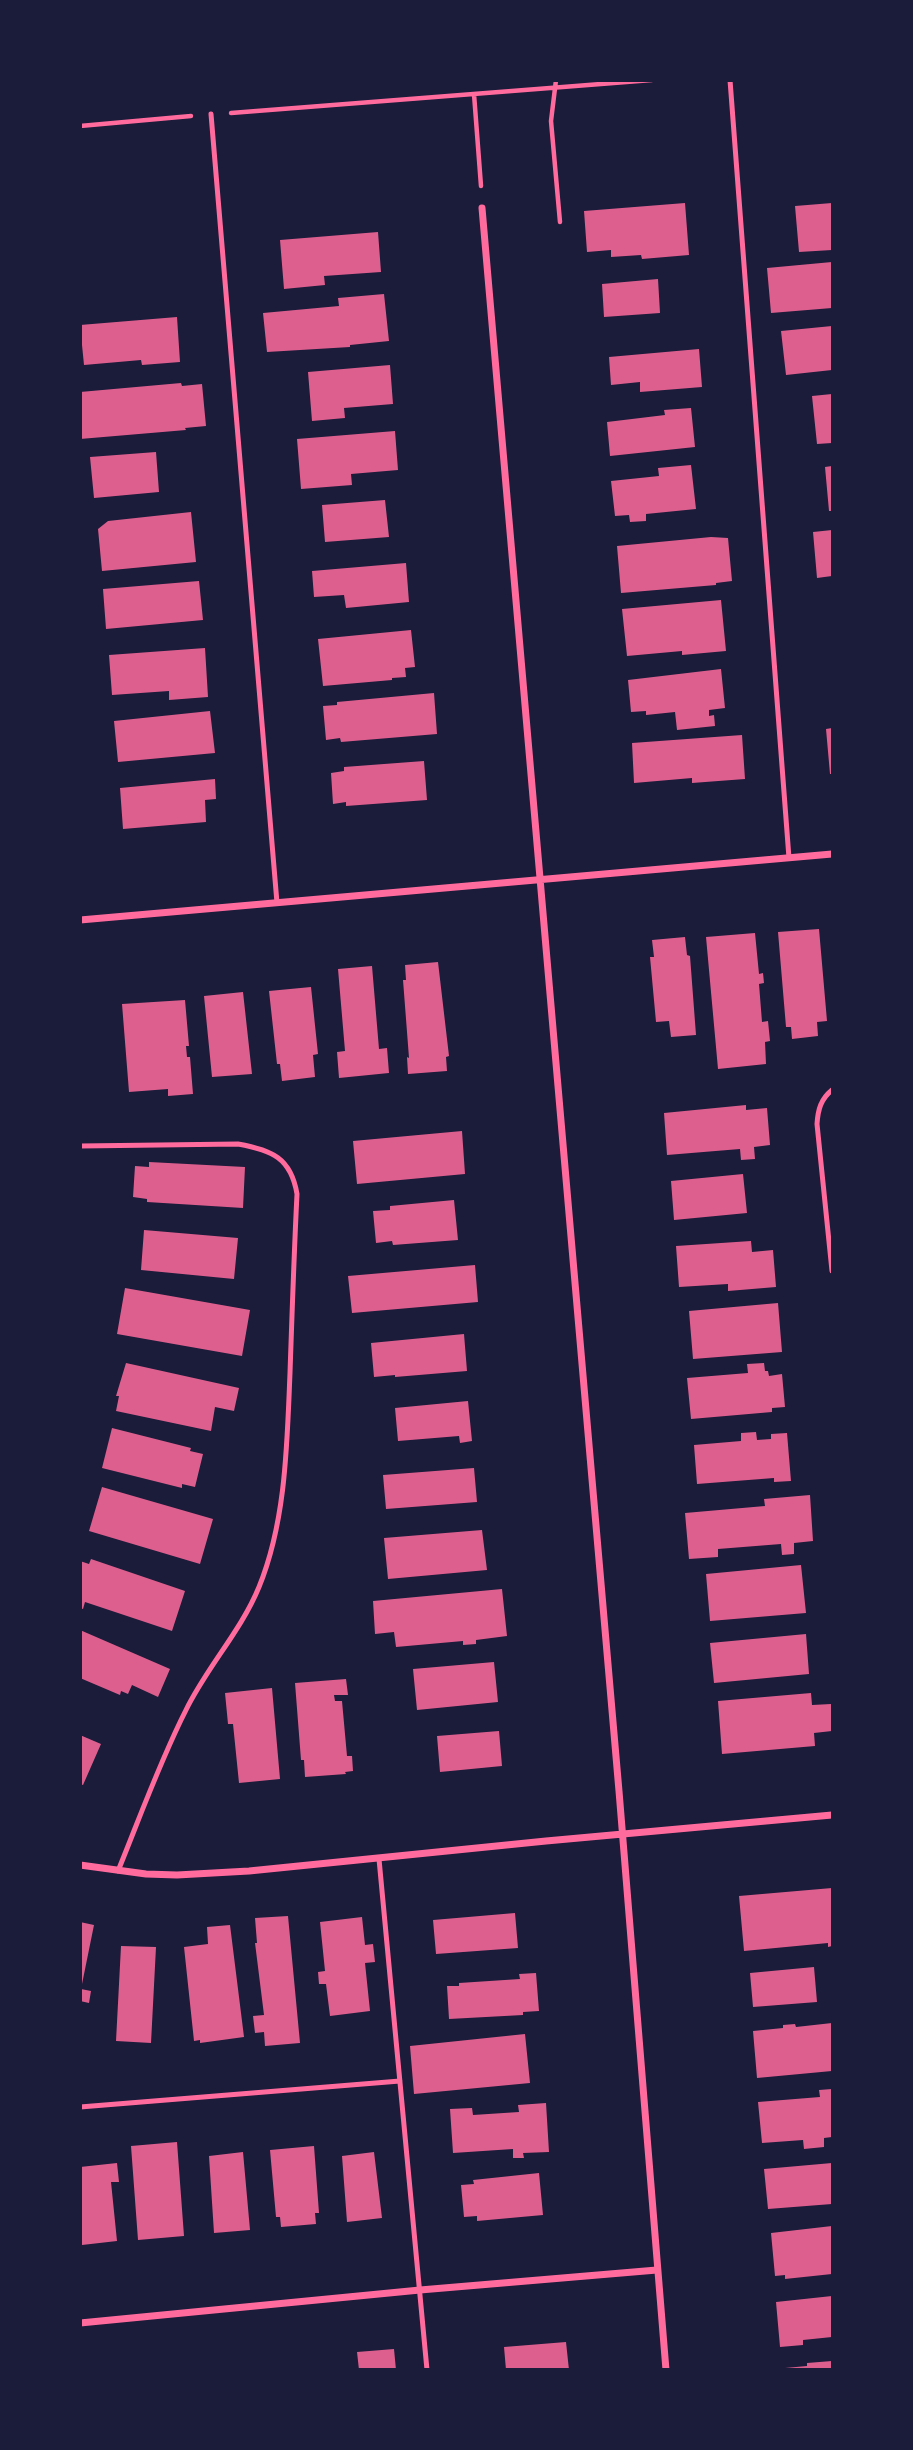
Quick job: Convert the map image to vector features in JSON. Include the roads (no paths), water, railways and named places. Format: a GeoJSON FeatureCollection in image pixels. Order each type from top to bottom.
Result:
{"type":"FeatureCollection","features":[{"type":"Feature","properties":{"kind":"street"},"geometry":{"type":"LineString","coordinates":[[482,208],[666,2370]]}},
{"type":"Feature","properties":{"kind":"street"},"geometry":{"type":"LineString","coordinates":[[80,920],[832,854]]}},
{"type":"Feature","properties":{"kind":"street"},"geometry":{"type":"LineString","coordinates":[[80,1865],[118,1871],[177,1875],[212,1874],[832,1815]]}},
{"type":"Feature","properties":{"kind":"street"},"geometry":{"type":"LineString","coordinates":[[80,2323],[657,2270]]}},
{"type":"Feature","properties":{"kind":"lane"},"geometry":{"type":"LineString","coordinates":[[730,80],[789,858]]}},
{"type":"Feature","properties":{"kind":"lane"},"geometry":{"type":"LineString","coordinates":[[211,114],[277,903]]}},
{"type":"Feature","properties":{"kind":"lane"},"geometry":{"type":"LineString","coordinates":[[832,1090],[824,1097],[818,1110],[817,1124],[832,1271]]}},
{"type":"Feature","properties":{"kind":"lane"},"geometry":{"type":"LineString","coordinates":[[80,1146],[238,1144],[256,1147],[274,1154],[284,1163],[294,1176],[297,1194],[287,1445],[278,1515],[268,1557],[260,1586],[246,1615],[206,1673],[185,1711],[118,1871]]}},
{"type":"Feature","properties":{"kind":"lane"},"geometry":{"type":"LineString","coordinates":[[379,1859],[427,2370]]}},
{"type":"Feature","properties":{"kind":"lane"},"geometry":{"type":"LineString","coordinates":[[80,2107],[400,2081]]}}]}
